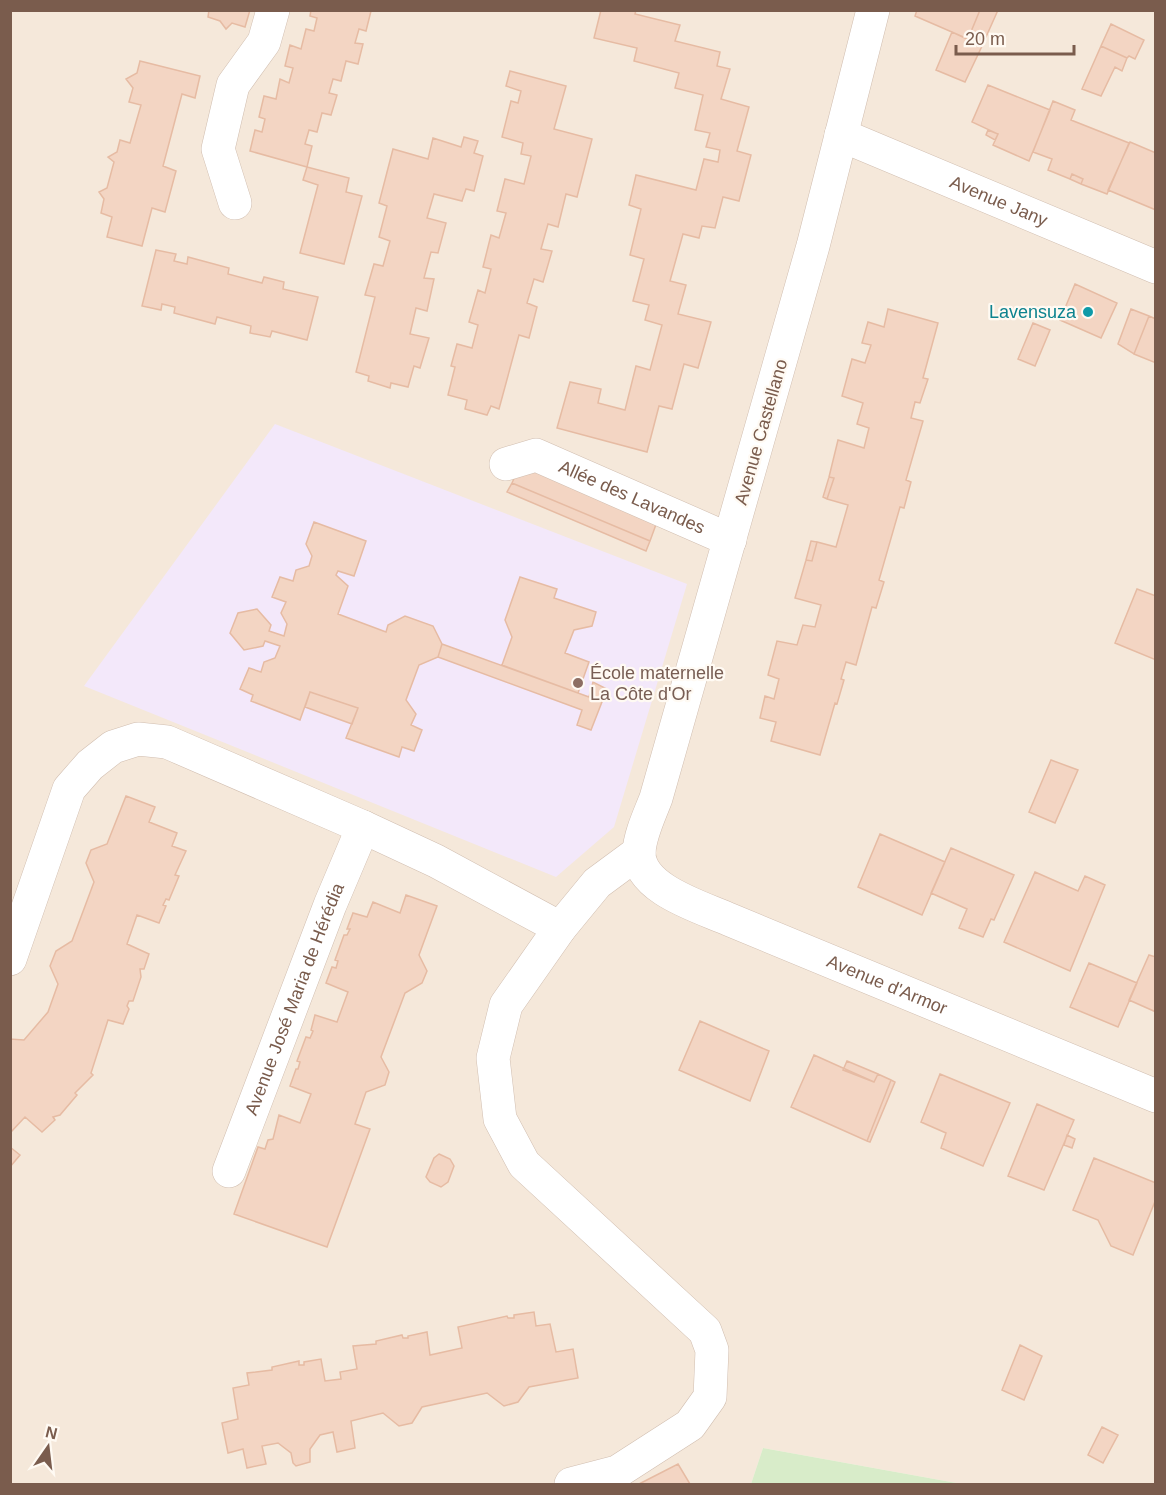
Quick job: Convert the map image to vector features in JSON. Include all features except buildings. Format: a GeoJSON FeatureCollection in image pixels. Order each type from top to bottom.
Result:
{"type":"FeatureCollection","features":[{"type":"Feature","properties":{"kind":"street"},"geometry":{"type":"LineString","coordinates":[[235,203],[218,149],[233,85],[264,42],[273,10]]}},
{"type":"Feature","properties":{"kind":"street","name":"Avenue Castellano"},"geometry":{"type":"LineString","coordinates":[[639,852],[813,246],[873,10]]}},
{"type":"Feature","properties":{"kind":"street","name":"Avenue Jany"},"geometry":{"type":"LineString","coordinates":[[841,135],[1155,267]]}},
{"type":"Feature","properties":{"kind":"street","name":"Allée des Lavandes"},"geometry":{"type":"LineString","coordinates":[[521,459],[730,540]]}},
{"type":"Feature","properties":{"kind":"street"},"geometry":{"type":"LineString","coordinates":[[10,959],[69,789],[90,765],[113,747],[138,739],[167,742],[363,827],[436,861],[560,928]]}},
{"type":"Feature","properties":{"kind":"street","name":"Avenue José Maria de Hérédia"},"geometry":{"type":"LineString","coordinates":[[229,1171],[330,905],[363,827]]}},
{"type":"Feature","properties":{"kind":"street"},"geometry":{"type":"LineString","coordinates":[[572,1485],[617,1473],[690,1425],[710,1397],[712,1350],[705,1330],[524,1164],[500,1119],[493,1058],[506,1005],[560,928],[597,882],[639,852]]}},
{"type":"Feature","properties":{"kind":"street","name":"Avenue d'Armor"},"geometry":{"type":"LineString","coordinates":[[639,852],[642,866],[666,892],[1155,1096]]}},
{"type":"Feature","properties":{"kind":"shaded area"},"geometry":{"type":"Polygon","coordinates":[[[10,11],[1155,11],[1155,1484],[962,1484],[763,1448],[751,1484],[11,1484],[10,11]]]}},
{"type":"Feature","properties":{"kind":"shaded area"},"geometry":{"type":"Polygon","coordinates":[[[275,424],[687,584],[614,827],[556,877],[84,686],[275,424]]]}},
{"type":"Feature","properties":{"kind":"green space"},"geometry":{"type":"Polygon","coordinates":[[[763,1448],[962,1484],[751,1484],[763,1448]]]}},
{"type":"Feature","properties":{"kind":"place","name":"Lavensuza"},"geometry":{"type":"Point","coordinates":[1088,312]}},
{"type":"Feature","properties":{"kind":"place","name":"École maternelle La Côte d'Or"},"geometry":{"type":"Point","coordinates":[578,683]}}]}
